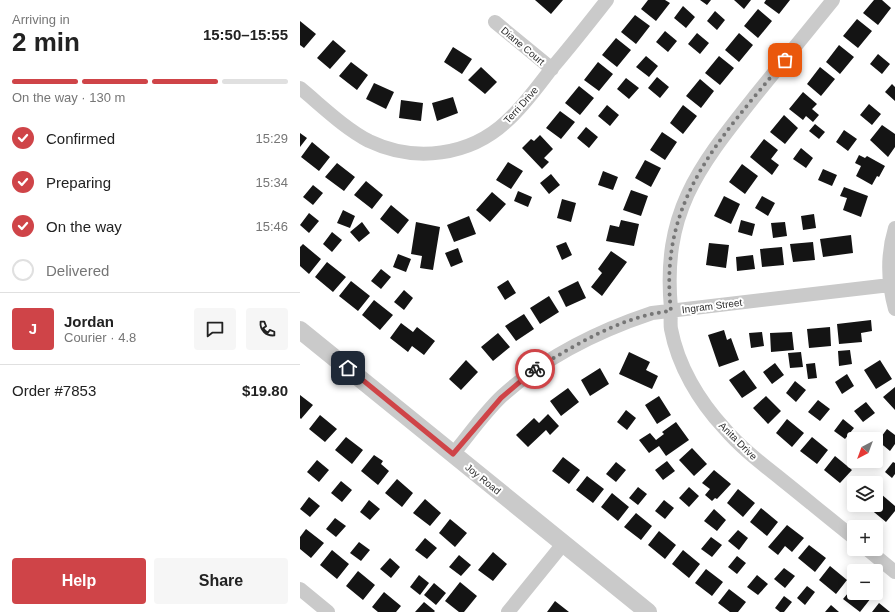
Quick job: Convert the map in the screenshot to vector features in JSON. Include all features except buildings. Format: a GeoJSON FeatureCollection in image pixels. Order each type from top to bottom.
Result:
{"type":"FeatureCollection","features":[{"type":"Feature","properties":{"kind":"street","name":"Terri Drive"},"geometry":{"type":"LineString","coordinates":[[300,88],[346,126],[368,140],[393,150],[409,153],[438,153],[463,148],[496,131],[521,108],[607,0]]}},
{"type":"Feature","properties":{"kind":"street","name":"Anita Drive"},"geometry":{"type":"LineString","coordinates":[[832,0],[718,143],[698,173],[682,206],[673,240],[669,276],[672,332],[680,360],[690,381],[723,427],[752,456],[847,532]]}},
{"type":"Feature","properties":{"kind":"street","name":"Diane Court"},"geometry":{"type":"LineString","coordinates":[[495,22],[552,69]]}},
{"type":"Feature","properties":{"kind":"street"},"geometry":{"type":"LineString","coordinates":[[895,228],[889,261],[890,285],[895,309]]}},
{"type":"Feature","properties":{"kind":"street","name":"Ingram Street"},"geometry":{"type":"LineString","coordinates":[[453,454],[501,398],[528,374],[584,340],[617,325],[652,313],[890,285]]}},
{"type":"Feature","properties":{"kind":"street","name":"Joy Road"},"geometry":{"type":"LineString","coordinates":[[300,330],[648,612]]}},
{"type":"Feature","properties":{"kind":"street"},"geometry":{"type":"LineString","coordinates":[[508,612],[564,544]]}},
{"type":"Feature","properties":{"kind":"street"},"geometry":{"type":"LineString","coordinates":[[876,556],[895,572]]}},
{"type":"Feature","properties":{"kind":"street"},"geometry":{"type":"LineString","coordinates":[[300,589],[328,612]]}},
{"type":"Feature","properties":{"kind":"way so far"},"geometry":{"type":"LineString","coordinates":[[535,369],[584,340],[617,325],[652,313],[671,311],[669,293],[670,258],[682,206],[707,158],[785,60]]}},
{"type":"Feature","properties":{"kind":"route"},"geometry":{"type":"LineString","coordinates":[[348,368],[453,454],[501,398],[535,369]]}}]}
